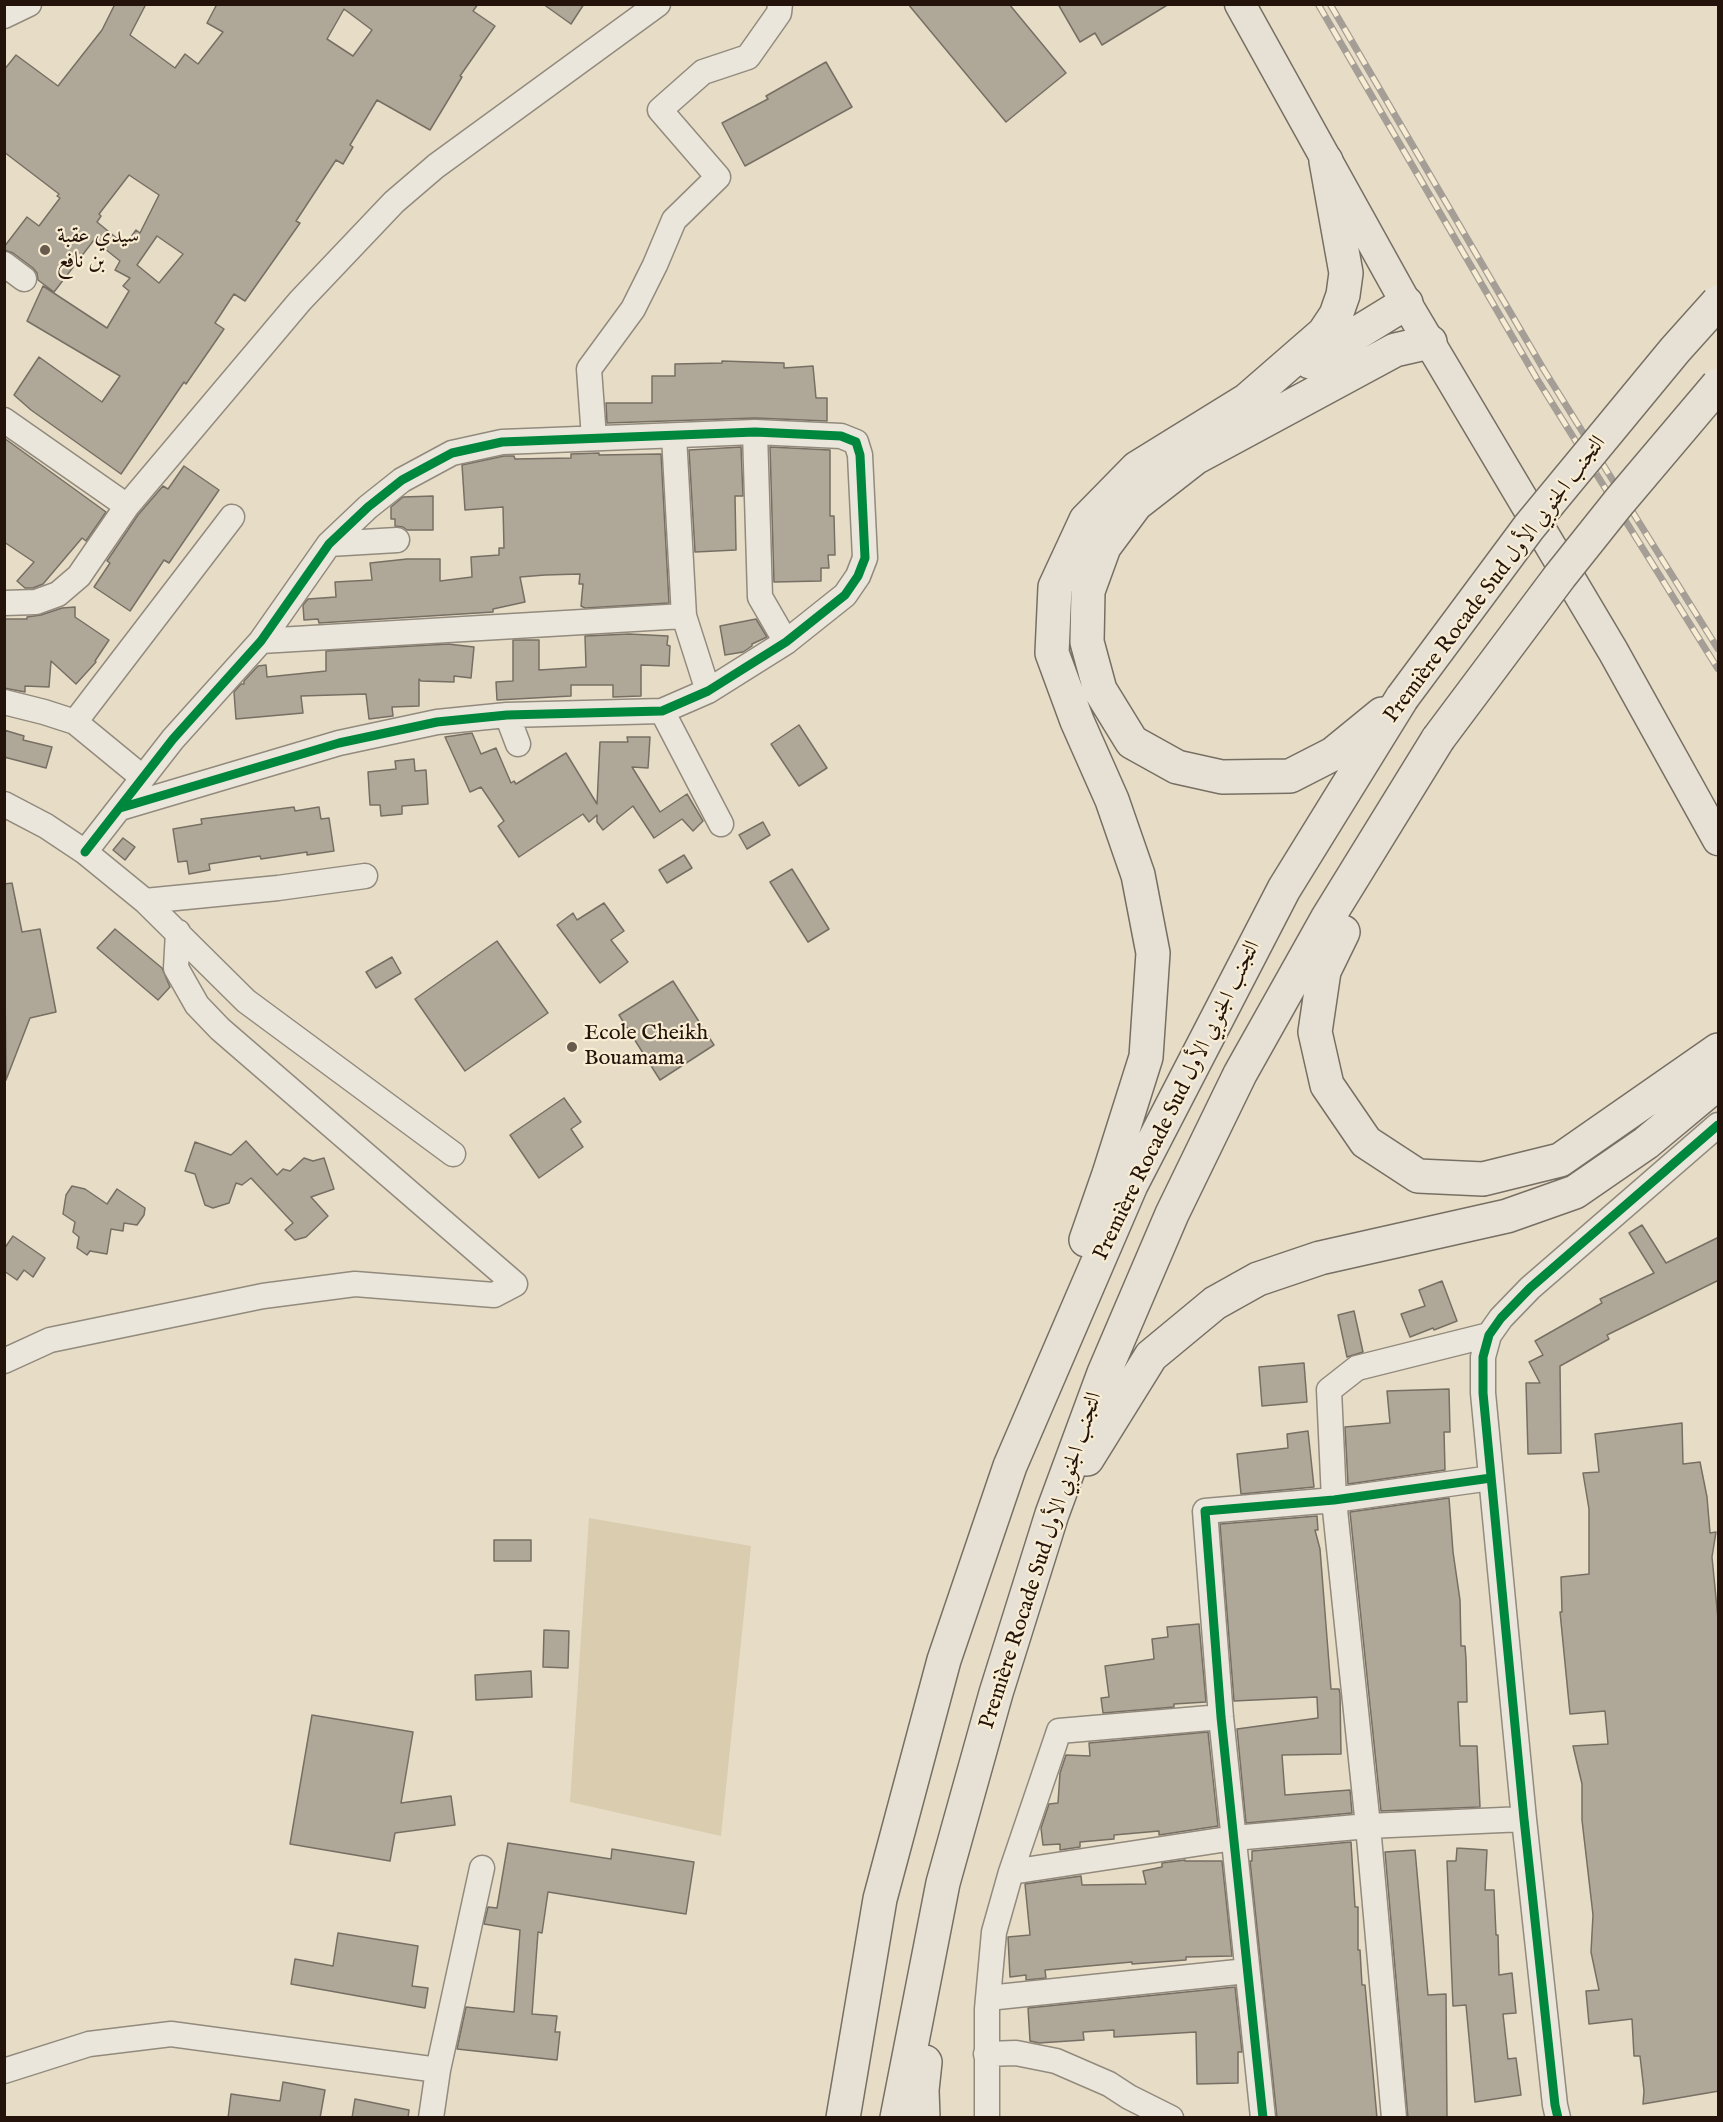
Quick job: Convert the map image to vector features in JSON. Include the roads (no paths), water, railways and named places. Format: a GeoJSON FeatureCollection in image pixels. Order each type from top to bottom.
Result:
{"type":"FeatureCollection","features":[{"type":"Feature","properties":{"kind":"highway"},"geometry":{"type":"LineString","coordinates":[[1247,400],[1324,333],[1336,315],[1343,295],[1346,273],[1326,161]]}},
{"type":"Feature","properties":{"kind":"highway","name":"Première Rocade Sud التجنب الجنوبي الأول"},"geometry":{"type":"LineString","coordinates":[[843,2118],[880,1899],[944,1660],[1010,1466],[1137,1174],[1284,889],[1402,698],[1529,527],[1675,350],[1719,302]]}},
{"type":"Feature","properties":{"kind":"highway"},"geometry":{"type":"LineString","coordinates":[[1010,1466],[1063,1304],[1109,1174],[1146,1057],[1153,953],[1138,875],[1112,800],[1077,721],[1052,653],[1055,587],[1086,520],[1137,468],[1406,303]]}},
{"type":"Feature","properties":{"kind":"highway"},"geometry":{"type":"LineString","coordinates":[[1402,698],[1333,754],[1290,776],[1222,777],[1177,766],[1132,741],[1100,690],[1087,642],[1088,591],[1104,547],[1136,504],[1195,458],[1395,350],[1430,342]]}},
{"type":"Feature","properties":{"kind":"highway","name":"Première Rocade Sud التجنب الجنوبي الأول"},"geometry":{"type":"LineString","coordinates":[[897,2118],[943,1883],[996,1693],[1052,1514],[1104,1373],[1172,1214],[1240,1074],[1327,919],[1438,739],[1560,576],[1632,486],[1719,385]]}},
{"type":"Feature","properties":{"kind":"highway"},"geometry":{"type":"LineString","coordinates":[[1438,739],[1324,971],[1315,1032],[1327,1085],[1366,1142],[1418,1176],[1483,1179],[1560,1160],[1719,1050]]}},
{"type":"Feature","properties":{"kind":"highway"},"geometry":{"type":"LineString","coordinates":[[1052,1514],[1151,1356],[1215,1303],[1258,1279],[1320,1258],[1507,1216],[1575,1192],[1646,1143],[1719,1083]]}},
{"type":"Feature","properties":{"kind":"highway"},"geometry":{"type":"LineString","coordinates":[[923,2118],[922,2090],[943,1883]]}},
{"type":"Feature","properties":{"kind":"highway"},"geometry":{"type":"LineString","coordinates":[[821,2118],[880,1899]]}},
{"type":"Feature","properties":{"kind":"main road"},"geometry":{"type":"LineString","coordinates":[[1240,4],[1406,303],[1612,651],[1719,840]]}},
{"type":"Feature","properties":{"kind":"street"},"geometry":{"type":"LineString","coordinates":[[4,16],[29,4]]}},
{"type":"Feature","properties":{"kind":"street"},"geometry":{"type":"LineString","coordinates":[[4,603],[36,602],[58,594],[79,576],[128,506],[300,301],[394,202],[436,166],[658,4]]}},
{"type":"Feature","properties":{"kind":"street"},"geometry":{"type":"LineString","coordinates":[[594,438],[589,369],[633,309],[656,265],[674,220],[718,177],[660,110],[703,72],[748,57],[779,13],[780,4]]}},
{"type":"Feature","properties":{"kind":"street"},"geometry":{"type":"LineString","coordinates":[[4,264],[24,279]]}},
{"type":"Feature","properties":{"kind":"street"},"geometry":{"type":"LineString","coordinates":[[4,420],[128,506]]}},
{"type":"Feature","properties":{"kind":"street"},"geometry":{"type":"LineString","coordinates":[[755,432],[760,597],[786,642]]}},
{"type":"Feature","properties":{"kind":"street"},"geometry":{"type":"LineString","coordinates":[[84,852],[173,739],[261,641],[329,544],[368,507],[402,480],[452,453],[502,442],[755,432],[841,436],[856,442],[860,455],[865,558],[858,576],[845,595],[786,642],[708,691],[662,711],[507,715],[437,722],[339,743],[120,808]]}},
{"type":"Feature","properties":{"kind":"street"},"geometry":{"type":"LineString","coordinates":[[674,436],[684,616],[708,691]]}},
{"type":"Feature","properties":{"kind":"street"},"geometry":{"type":"LineString","coordinates":[[75,722],[232,517]]}},
{"type":"Feature","properties":{"kind":"street"},"geometry":{"type":"LineString","coordinates":[[329,544],[398,540]]}},
{"type":"Feature","properties":{"kind":"street"},"geometry":{"type":"LineString","coordinates":[[261,641],[684,616]]}},
{"type":"Feature","properties":{"kind":"street"},"geometry":{"type":"LineString","coordinates":[[4,702],[75,722],[142,777]]}},
{"type":"Feature","properties":{"kind":"street"},"geometry":{"type":"LineString","coordinates":[[662,711],[721,824]]}},
{"type":"Feature","properties":{"kind":"street"},"geometry":{"type":"LineString","coordinates":[[507,715],[518,744]]}},
{"type":"Feature","properties":{"kind":"street"},"geometry":{"type":"LineString","coordinates":[[4,804],[46,826],[84,852],[145,901],[246,1000],[453,1154]]}},
{"type":"Feature","properties":{"kind":"street"},"geometry":{"type":"LineString","coordinates":[[145,901],[278,888],[365,876]]}},
{"type":"Feature","properties":{"kind":"street"},"geometry":{"type":"LineString","coordinates":[[4,1361],[50,1340],[262,1296],[355,1284],[494,1295],[515,1284],[220,1029],[197,1005],[176,968],[178,932]]}},
{"type":"Feature","properties":{"kind":"street"},"geometry":{"type":"LineString","coordinates":[[1558,2118],[1524,1819],[1483,1393],[1483,1357],[1489,1335],[1501,1318],[1530,1288],[1719,1125]]}},
{"type":"Feature","properties":{"kind":"street"},"geometry":{"type":"LineString","coordinates":[[1394,2118],[1368,1826],[1334,1500],[1329,1390],[1357,1368],[1489,1335]]}},
{"type":"Feature","properties":{"kind":"street"},"geometry":{"type":"LineString","coordinates":[[1263,2118],[1221,1717],[1205,1511],[1334,1500],[1491,1479]]}},
{"type":"Feature","properties":{"kind":"street"},"geometry":{"type":"LineString","coordinates":[[987,2118],[988,1998],[994,1932],[1011,1872],[1059,1731],[1221,1717]]}},
{"type":"Feature","properties":{"kind":"street"},"geometry":{"type":"LineString","coordinates":[[1011,1872],[1234,1838],[1368,1826],[1524,1819]]}},
{"type":"Feature","properties":{"kind":"street"},"geometry":{"type":"LineString","coordinates":[[431,2118],[438,2070],[482,1868]]}},
{"type":"Feature","properties":{"kind":"street"},"geometry":{"type":"LineString","coordinates":[[988,1998],[1247,1971]]}},
{"type":"Feature","properties":{"kind":"street"},"geometry":{"type":"LineString","coordinates":[[4,2071],[89,2044],[171,2034],[438,2070]]}},
{"type":"Feature","properties":{"kind":"street"},"geometry":{"type":"LineString","coordinates":[[986,2054],[1016,2053],[1056,2061],[1109,2084],[1130,2107],[1171,2118]]}},
{"type":"Feature","properties":{"kind":"railway"},"geometry":{"type":"LineString","coordinates":[[1318,4],[1537,379],[1718,669]]}},
{"type":"Feature","properties":{"kind":"railway"},"geometry":{"type":"LineString","coordinates":[[1330,4],[1544,370],[1718,649]]}},
{"type":"Feature","properties":{"kind":"place","name":"سيدي عقبة بن نافع"},"geometry":{"type":"Point","coordinates":[45,250]}},
{"type":"Feature","properties":{"kind":"place","name":"Ecole Cheikh Bouamama"},"geometry":{"type":"Point","coordinates":[572,1047]}}]}
